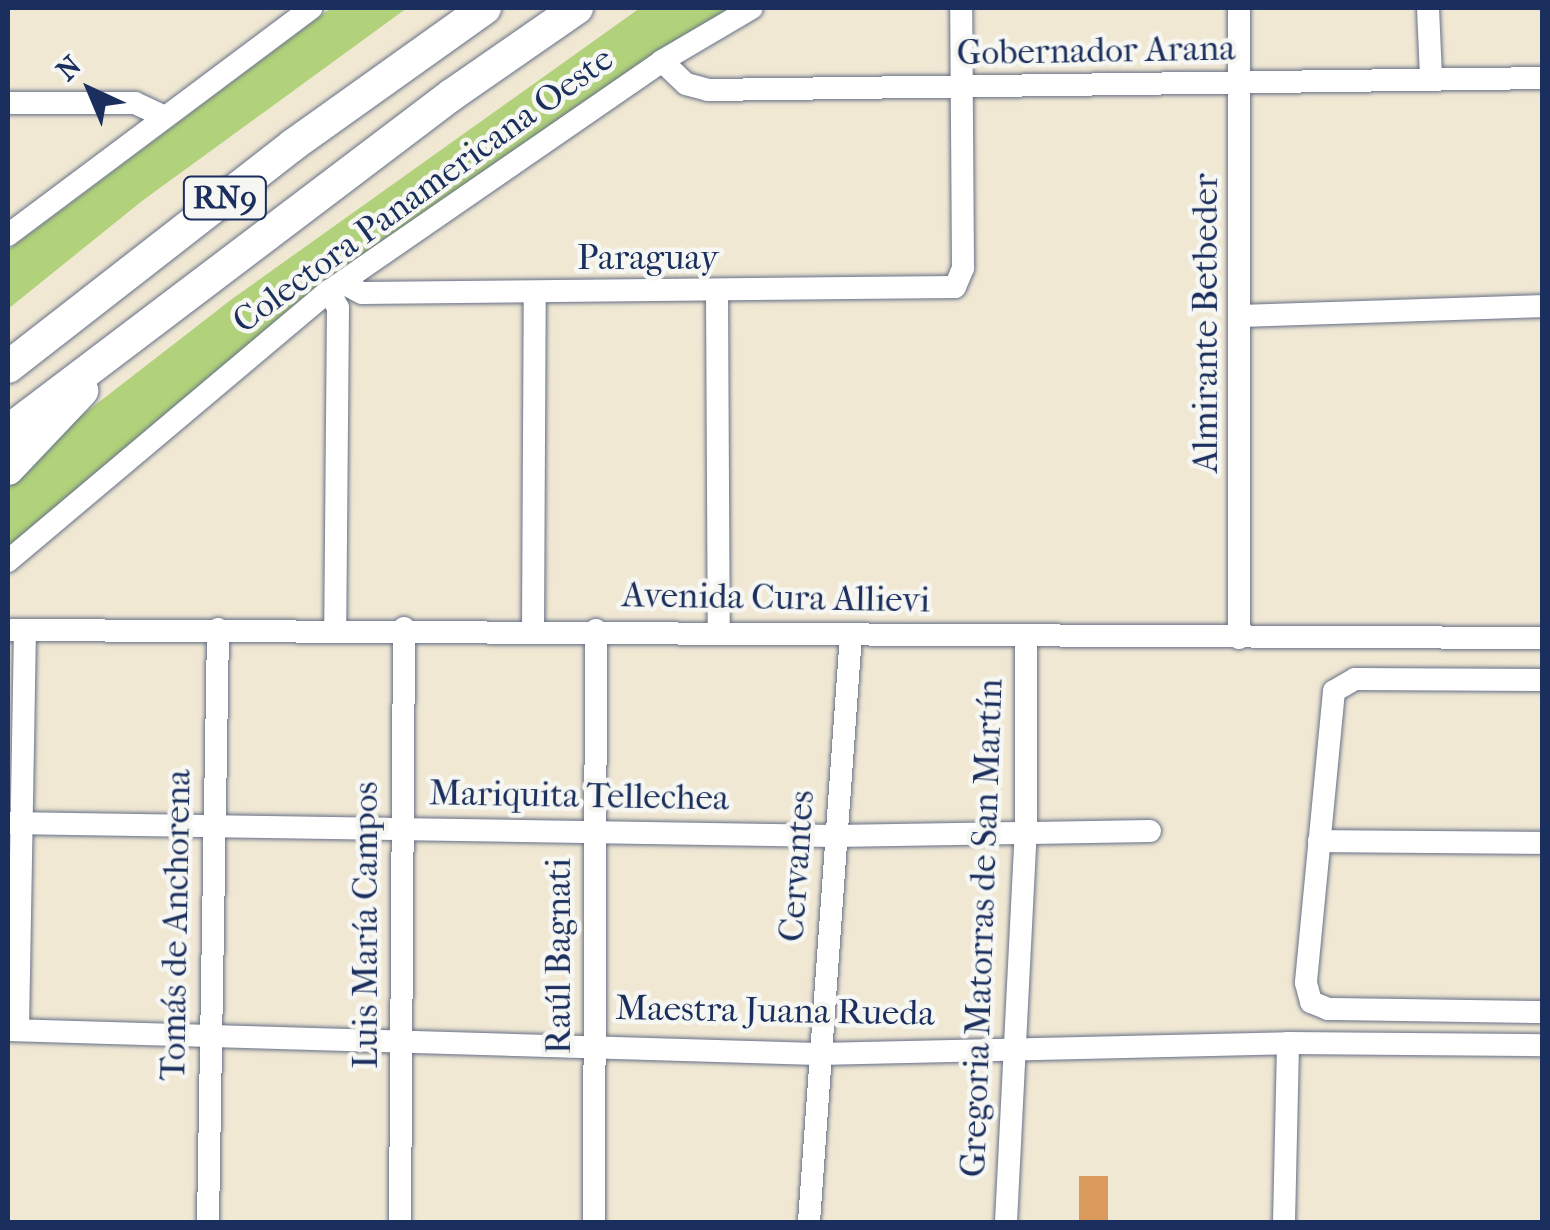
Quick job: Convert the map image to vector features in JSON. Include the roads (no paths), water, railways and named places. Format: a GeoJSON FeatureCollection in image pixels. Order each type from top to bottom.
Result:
{"type":"FeatureCollection","features":[{"type":"Feature","properties":{"kind":"highway","name":"RN9"},"geometry":{"type":"LineString","coordinates":[[8,367],[22,351],[293,145],[485,8]]}},
{"type":"Feature","properties":{"kind":"highway","name":"RN9"},"geometry":{"type":"LineString","coordinates":[[8,432],[128,338],[577,8]]}},
{"type":"Feature","properties":{"kind":"highway"},"geometry":{"type":"LineString","coordinates":[[8,470],[128,338]]}},
{"type":"Feature","properties":{"kind":"street"},"geometry":{"type":"LineString","coordinates":[[8,236],[312,8]]}},
{"type":"Feature","properties":{"kind":"street","name":"Colectora Panamericana Oeste"},"geometry":{"type":"LineString","coordinates":[[8,561],[336,287],[662,61],[752,8]]}},
{"type":"Feature","properties":{"kind":"street"},"geometry":{"type":"LineString","coordinates":[[962,8],[963,88]]}},
{"type":"Feature","properties":{"kind":"street","name":"Almirante Betbeder"},"geometry":{"type":"LineString","coordinates":[[1239,8],[1242,316],[1239,638]]}},
{"type":"Feature","properties":{"kind":"street"},"geometry":{"type":"LineString","coordinates":[[1428,8],[1431,78]]}},
{"type":"Feature","properties":{"kind":"street","name":"Gobernador Arana"},"geometry":{"type":"LineString","coordinates":[[662,61],[686,84],[708,90],[1542,78]]}},
{"type":"Feature","properties":{"kind":"street","name":"Paraguay"},"geometry":{"type":"LineString","coordinates":[[336,287],[362,293],[717,294],[955,287],[963,268],[963,88]]}},
{"type":"Feature","properties":{"kind":"street"},"geometry":{"type":"LineString","coordinates":[[8,103],[135,103],[164,117]]}},
{"type":"Feature","properties":{"kind":"street"},"geometry":{"type":"LineString","coordinates":[[336,287],[336,627]]}},
{"type":"Feature","properties":{"kind":"street"},"geometry":{"type":"LineString","coordinates":[[532,630],[535,293]]}},
{"type":"Feature","properties":{"kind":"street"},"geometry":{"type":"LineString","coordinates":[[717,294],[720,629]]}},
{"type":"Feature","properties":{"kind":"street"},"geometry":{"type":"LineString","coordinates":[[1242,316],[1542,306]]}},
{"type":"Feature","properties":{"kind":"street","name":"Luis María Campos"},"geometry":{"type":"LineString","coordinates":[[400,1222],[404,628]]}},
{"type":"Feature","properties":{"kind":"street","name":"Tomás de Anchorena"},"geometry":{"type":"LineString","coordinates":[[208,1222],[208,1038],[218,629]]}},
{"type":"Feature","properties":{"kind":"street","name":"Avenida Cura Allievi"},"geometry":{"type":"LineString","coordinates":[[16,630],[720,629],[1026,637],[1542,638]]}},
{"type":"Feature","properties":{"kind":"street"},"geometry":{"type":"LineString","coordinates":[[13,1030],[16,630]]}},
{"type":"Feature","properties":{"kind":"street","name":"Raúl Bagnati"},"geometry":{"type":"LineString","coordinates":[[594,1222],[596,630]]}},
{"type":"Feature","properties":{"kind":"street","name":"Cervantes"},"geometry":{"type":"LineString","coordinates":[[809,1222],[818,1054],[851,635]]}},
{"type":"Feature","properties":{"kind":"street","name":"Gregoria Matorras de San Martín"},"geometry":{"type":"LineString","coordinates":[[1006,1222],[1026,830],[1026,637]]}},
{"type":"Feature","properties":{"kind":"street"},"geometry":{"type":"LineString","coordinates":[[1542,680],[1344,683],[1330,700],[1306,983],[1312,1002],[1328,1010],[1542,1012]]}},
{"type":"Feature","properties":{"kind":"street","name":"Mariquita Tellechea"},"geometry":{"type":"LineString","coordinates":[[16,823],[834,836],[1150,830]]}},
{"type":"Feature","properties":{"kind":"street"},"geometry":{"type":"LineString","coordinates":[[1319,841],[1542,843]]}},
{"type":"Feature","properties":{"kind":"street","name":"Maestra Juana Rueda"},"geometry":{"type":"LineString","coordinates":[[13,1030],[208,1038],[593,1043],[818,1054],[1288,1042],[1542,1046]]}},
{"type":"Feature","properties":{"kind":"street"},"geometry":{"type":"LineString","coordinates":[[1284,1222],[1288,1042]]}}]}
